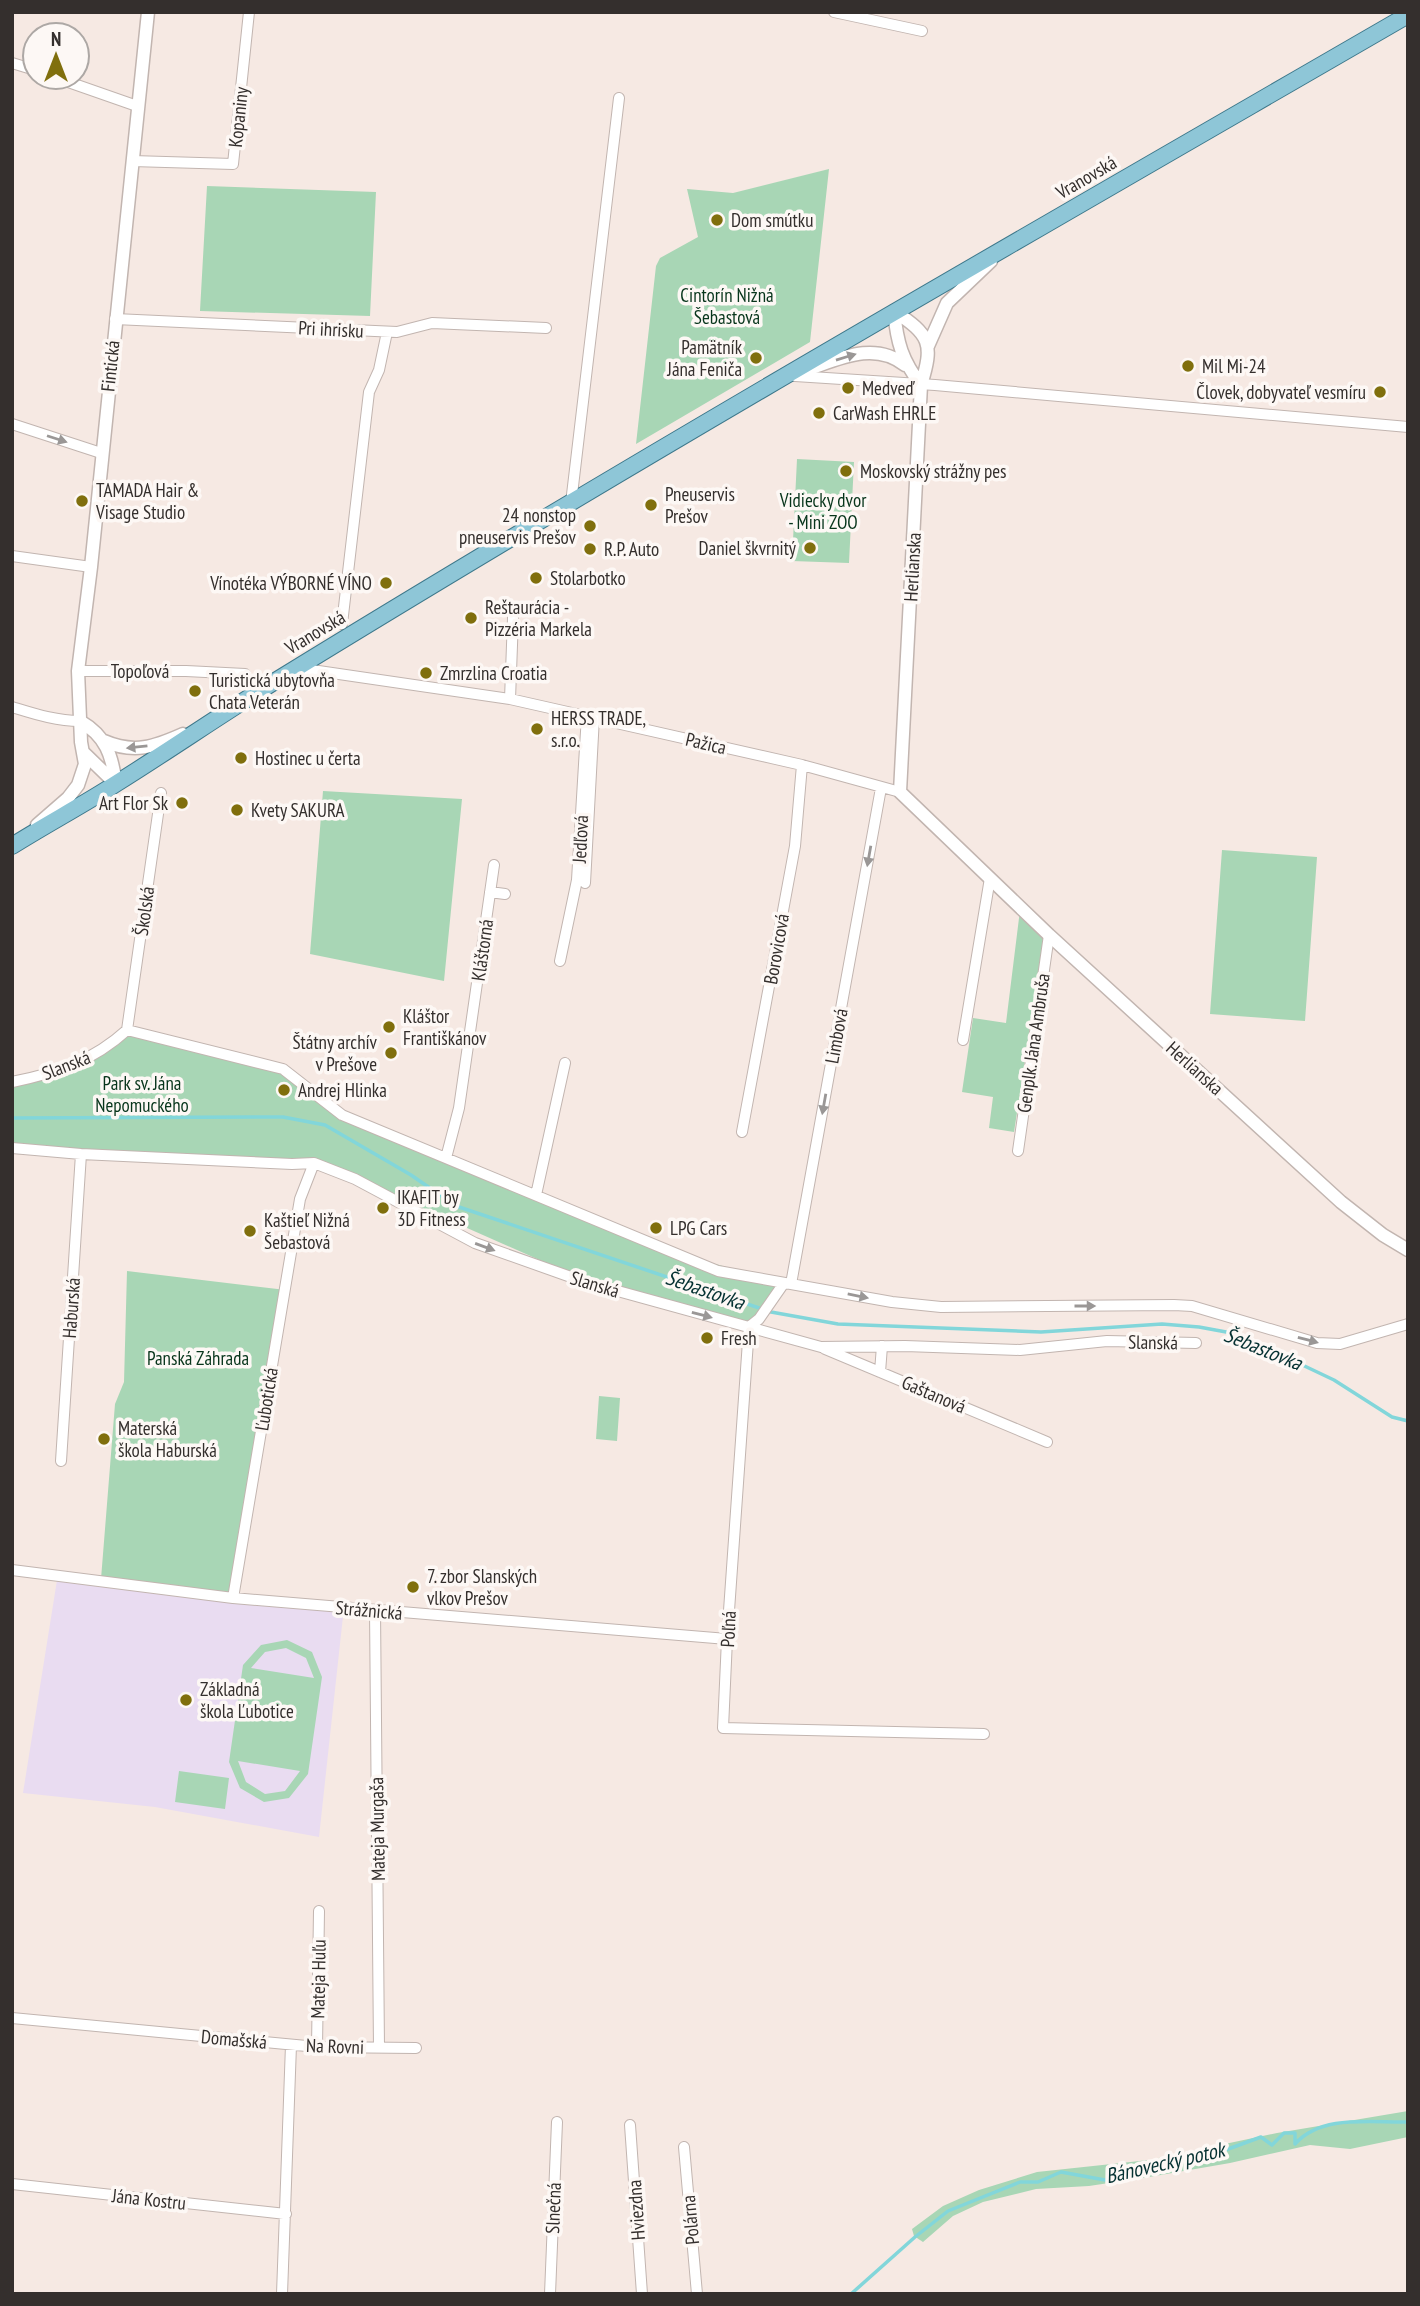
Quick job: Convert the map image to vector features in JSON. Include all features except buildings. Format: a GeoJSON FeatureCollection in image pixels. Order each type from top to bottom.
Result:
{"type":"FeatureCollection","features":[{"type":"Feature","properties":{"kind":"main road","name":"Vranovská"},"geometry":{"type":"LineString","coordinates":[[14,845],[116,784],[298,667],[571,503],[894,311],[1408,15]]}},
{"type":"Feature","properties":{"kind":"street","name":"Fintická"},"geometry":{"type":"LineString","coordinates":[[14,845],[68,798],[83,773],[78,671],[148,12]]}},
{"type":"Feature","properties":{"kind":"street","name":"Kopaniny"},"geometry":{"type":"LineString","coordinates":[[132,161],[233,164],[249,12]]}},
{"type":"Feature","properties":{"kind":"street"},"geometry":{"type":"LineString","coordinates":[[834,12],[922,31]]}},
{"type":"Feature","properties":{"kind":"street"},"geometry":{"type":"LineString","coordinates":[[91,90],[137,106]]}},
{"type":"Feature","properties":{"kind":"street"},"geometry":{"type":"LineString","coordinates":[[571,503],[619,98]]}},
{"type":"Feature","properties":{"kind":"street","name":"Herlianska"},"geometry":{"type":"LineString","coordinates":[[1007,247],[947,303],[928,346],[928,361],[921,386],[900,792],[1049,935],[1341,1202],[1382,1235],[1408,1250]]}},
{"type":"Feature","properties":{"kind":"street"},"geometry":{"type":"LineString","coordinates":[[894,311],[917,326],[928,346]]}},
{"type":"Feature","properties":{"kind":"street"},"geometry":{"type":"LineString","coordinates":[[894,311],[905,365]]}},
{"type":"Feature","properties":{"kind":"street","name":"Pri ihrisku"},"geometry":{"type":"LineString","coordinates":[[115,319],[387,332],[432,323],[546,328]]}},
{"type":"Feature","properties":{"kind":"street","name":"Vranovská"},"geometry":{"type":"LineString","coordinates":[[342,624],[369,393],[379,370],[387,332]]}},
{"type":"Feature","properties":{"kind":"street"},"geometry":{"type":"LineString","coordinates":[[786,376],[857,353],[888,354],[905,365],[921,386]]}},
{"type":"Feature","properties":{"kind":"street"},"geometry":{"type":"LineString","coordinates":[[786,376],[1408,427]]}},
{"type":"Feature","properties":{"kind":"street"},"geometry":{"type":"LineString","coordinates":[[12,424],[101,453]]}},
{"type":"Feature","properties":{"kind":"street"},"geometry":{"type":"LineString","coordinates":[[12,556],[91,567]]}},
{"type":"Feature","properties":{"kind":"street"},"geometry":{"type":"LineString","coordinates":[[510,699],[513,618]]}},
{"type":"Feature","properties":{"kind":"street","name":"Pažica"},"geometry":{"type":"LineString","coordinates":[[298,667],[510,699],[802,765],[900,792]]}},
{"type":"Feature","properties":{"kind":"street","name":"Topoľová"},"geometry":{"type":"LineString","coordinates":[[78,671],[245,674]]}},
{"type":"Feature","properties":{"kind":"street"},"geometry":{"type":"LineString","coordinates":[[12,707],[54,719],[80,721],[93,728],[104,741],[113,760],[116,784]]}},
{"type":"Feature","properties":{"kind":"street","name":"Jedľová"},"geometry":{"type":"LineString","coordinates":[[585,883],[591,716]]}},
{"type":"Feature","properties":{"kind":"street","name":"Jedľová"},"geometry":{"type":"LineString","coordinates":[[560,961],[578,880],[591,716]]}},
{"type":"Feature","properties":{"kind":"street"},"geometry":{"type":"LineString","coordinates":[[104,741],[126,749],[143,748],[171,739],[215,719]]}},
{"type":"Feature","properties":{"kind":"street"},"geometry":{"type":"LineString","coordinates":[[83,752],[116,784]]}},
{"type":"Feature","properties":{"kind":"street","name":"Borovicová"},"geometry":{"type":"LineString","coordinates":[[742,1132],[795,846],[802,765]]}},
{"type":"Feature","properties":{"kind":"street","name":"Limbová"},"geometry":{"type":"LineString","coordinates":[[788,1283],[881,788]]}},
{"type":"Feature","properties":{"kind":"street","name":"Školská"},"geometry":{"type":"LineString","coordinates":[[127,1030],[161,793]]}},
{"type":"Feature","properties":{"kind":"street","name":"Kláštorná"},"geometry":{"type":"LineString","coordinates":[[446,1158],[459,1108],[494,865]]}},
{"type":"Feature","properties":{"kind":"street"},"geometry":{"type":"LineString","coordinates":[[963,1040],[990,878]]}},
{"type":"Feature","properties":{"kind":"street"},"geometry":{"type":"LineString","coordinates":[[490,892],[505,894]]}},
{"type":"Feature","properties":{"kind":"street","name":"Genplk. Jána Ambruša"},"geometry":{"type":"LineString","coordinates":[[1018,1151],[1049,935]]}},
{"type":"Feature","properties":{"kind":"street","name":"Slanská"},"geometry":{"type":"LineString","coordinates":[[12,1082],[79,1063],[107,1047],[127,1030],[283,1069],[342,1115],[718,1272],[892,1303],[941,1307],[1182,1305],[1317,1343],[1340,1344],[1408,1324]]}},
{"type":"Feature","properties":{"kind":"street"},"geometry":{"type":"LineString","coordinates":[[536,1195],[565,1063]]}},
{"type":"Feature","properties":{"kind":"street","name":"Slanská"},"geometry":{"type":"LineString","coordinates":[[12,1148],[81,1154],[314,1163],[355,1179],[475,1243],[600,1287],[821,1347],[1020,1350],[1107,1341],[1196,1343]]}},
{"type":"Feature","properties":{"kind":"street","name":"Haburská"},"geometry":{"type":"LineString","coordinates":[[61,1461],[81,1154]]}},
{"type":"Feature","properties":{"kind":"street","name":"Ľubotická"},"geometry":{"type":"LineString","coordinates":[[233,1598],[300,1199],[314,1163]]}},
{"type":"Feature","properties":{"kind":"street"},"geometry":{"type":"LineString","coordinates":[[749,1327],[759,1319],[776,1293],[788,1283]]}},
{"type":"Feature","properties":{"kind":"street","name":"Poľná"},"geometry":{"type":"LineString","coordinates":[[749,1327],[723,1728],[984,1734]]}},
{"type":"Feature","properties":{"kind":"street"},"geometry":{"type":"LineString","coordinates":[[880,1372],[882,1346]]}},
{"type":"Feature","properties":{"kind":"street","name":"Gaštanová"},"geometry":{"type":"LineString","coordinates":[[821,1347],[1047,1442]]}},
{"type":"Feature","properties":{"kind":"street","name":"Strážnická"},"geometry":{"type":"LineString","coordinates":[[12,1570],[233,1598],[727,1639]]}},
{"type":"Feature","properties":{"kind":"street","name":"Mateja Murgaša"},"geometry":{"type":"LineString","coordinates":[[375,1610],[379,2048]]}},
{"type":"Feature","properties":{"kind":"street","name":"Mateja Huľu"},"geometry":{"type":"LineString","coordinates":[[317,2047],[319,1911]]}},
{"type":"Feature","properties":{"kind":"street","name":"Domašská"},"geometry":{"type":"LineString","coordinates":[[12,2018],[291,2045],[282,2294]]}},
{"type":"Feature","properties":{"kind":"street","name":"Na Rovni"},"geometry":{"type":"LineString","coordinates":[[291,2045],[416,2048]]}},
{"type":"Feature","properties":{"kind":"street","name":"Slnečná"},"geometry":{"type":"LineString","coordinates":[[550,2294],[557,2122]]}},
{"type":"Feature","properties":{"kind":"street","name":"Hviezdna"},"geometry":{"type":"LineString","coordinates":[[630,2126],[642,2294]]}},
{"type":"Feature","properties":{"kind":"street","name":"Polárna"},"geometry":{"type":"LineString","coordinates":[[684,2147],[697,2294]]}},
{"type":"Feature","properties":{"kind":"street","name":"Jána Kostru"},"geometry":{"type":"LineString","coordinates":[[12,2184],[286,2214]]}},
{"type":"Feature","properties":{"kind":"shaded area","name":"Základná škola Ľubotice"},"geometry":{"type":"Polygon","coordinates":[[[58,1574],[344,1607],[319,1837],[155,1807],[23,1793],[58,1574]]]}},
{"type":"Feature","properties":{"kind":"green space","name":"Cintorín Nižná Šebastová"},"geometry":{"type":"Polygon","coordinates":[[[829,169],[810,342],[636,444],[656,266],[660,258],[698,237],[687,189],[733,193],[829,169]]]}},
{"type":"Feature","properties":{"kind":"green space"},"geometry":{"type":"Polygon","coordinates":[[[207,186],[376,192],[370,316],[200,311],[207,186]]]}},
{"type":"Feature","properties":{"kind":"green space","name":"Vidiecky dvor - Mini ZOO"},"geometry":{"type":"Polygon","coordinates":[[[797,459],[854,462],[849,563],[792,561],[797,459]]]}},
{"type":"Feature","properties":{"kind":"green space"},"geometry":{"type":"Polygon","coordinates":[[[323,791],[462,799],[444,981],[310,954],[323,791]]]}},
{"type":"Feature","properties":{"kind":"green space"},"geometry":{"type":"Polygon","coordinates":[[[1222,850],[1317,857],[1305,1021],[1210,1014],[1222,850]]]}},
{"type":"Feature","properties":{"kind":"green space"},"geometry":{"type":"Polygon","coordinates":[[[1021,902],[1046,924],[1014,1132],[989,1128],[993,1097],[962,1092],[973,1018],[1006,1023],[1021,902]]]}},
{"type":"Feature","properties":{"kind":"green space","name":"Park sv. Jána Nepomuckého"},"geometry":{"type":"Polygon","coordinates":[[[129,1026],[262,1062],[297,1079],[342,1115],[671,1252],[782,1282],[752,1325],[562,1270],[318,1162],[138,1156],[12,1145],[12,1079],[73,1064],[129,1026]]]}},
{"type":"Feature","properties":{"kind":"green space","name":"Panská Záhrada"},"geometry":{"type":"Polygon","coordinates":[[[127,1271],[286,1290],[233,1598],[101,1579],[115,1404],[124,1382],[127,1271]]]}},
{"type":"Feature","properties":{"kind":"green space"},"geometry":{"type":"Polygon","coordinates":[[[599,1396],[620,1398],[617,1441],[596,1439],[599,1396]]]}},
{"type":"Feature","properties":{"kind":"green space"},"geometry":{"type":"Polygon","coordinates":[[[287,1640],[312,1652],[322,1677],[308,1774],[289,1798],[264,1802],[240,1788],[229,1762],[243,1665],[261,1645],[287,1640]],[[286,1648],[265,1652],[251,1668],[314,1678],[306,1658],[286,1648]],[[238,1761],[246,1782],[265,1794],[285,1791],[300,1771],[238,1761]]]}},
{"type":"Feature","properties":{"kind":"green space"},"geometry":{"type":"Polygon","coordinates":[[[179,1771],[229,1778],[225,1809],[175,1802],[179,1771]]]}},
{"type":"Feature","properties":{"kind":"green space"},"geometry":{"type":"Polygon","coordinates":[[[1408,2111],[1408,2137],[1350,2149],[1310,2145],[1149,2177],[1089,2186],[1036,2189],[983,2202],[953,2216],[923,2242],[914,2236],[912,2229],[943,2206],[979,2190],[1037,2172],[1149,2160],[1277,2133],[1408,2111]]]}},
{"type":"Feature","properties":{"kind":"waterway","name":"Šebastovka"},"geometry":{"type":"LineString","coordinates":[[12,1118],[283,1117],[325,1125],[411,1175],[456,1206],[771,1312],[838,1324],[1041,1332],[1162,1324],[1199,1327],[1237,1334],[1334,1380],[1392,1417],[1408,1421]]}},
{"type":"Feature","properties":{"kind":"waterway","name":"Bánovecký potok"},"geometry":{"type":"LineString","coordinates":[[851,2294],[948,2211],[1020,2182],[1038,2182],[1061,2172],[1105,2180],[1133,2170],[1209,2156],[1261,2137],[1272,2145],[1284,2133],[1295,2133],[1295,2144],[1306,2134],[1333,2124],[1363,2121],[1408,2122]]}},
{"type":"Feature","properties":{"kind":"place","name":"Dom smútku"},"geometry":{"type":"Point","coordinates":[717,220]}},
{"type":"Feature","properties":{"kind":"place","name":"Pamätník Jána Feniča"},"geometry":{"type":"Point","coordinates":[756,358]}},
{"type":"Feature","properties":{"kind":"place","name":"Mil Mi-24"},"geometry":{"type":"Point","coordinates":[1188,366]}},
{"type":"Feature","properties":{"kind":"place","name":"Medveď"},"geometry":{"type":"Point","coordinates":[848,388]}},
{"type":"Feature","properties":{"kind":"place","name":"Človek, dobyvateľ vesmíru"},"geometry":{"type":"Point","coordinates":[1380,392]}},
{"type":"Feature","properties":{"kind":"place","name":"CarWash EHRLE"},"geometry":{"type":"Point","coordinates":[819,413]}},
{"type":"Feature","properties":{"kind":"place","name":"Moskovský strážny pes"},"geometry":{"type":"Point","coordinates":[846,471]}},
{"type":"Feature","properties":{"kind":"place","name":"TAMADA Hair & Visage Studio"},"geometry":{"type":"Point","coordinates":[82,501]}},
{"type":"Feature","properties":{"kind":"place","name":"Pneuservis Prešov"},"geometry":{"type":"Point","coordinates":[651,505]}},
{"type":"Feature","properties":{"kind":"place","name":"24 nonstop pneuservis Prešov"},"geometry":{"type":"Point","coordinates":[590,526]}},
{"type":"Feature","properties":{"kind":"place","name":"Daniel škvrnitý"},"geometry":{"type":"Point","coordinates":[810,548]}},
{"type":"Feature","properties":{"kind":"place","name":"R.P. Auto"},"geometry":{"type":"Point","coordinates":[590,549]}},
{"type":"Feature","properties":{"kind":"place","name":"Stolarbotko"},"geometry":{"type":"Point","coordinates":[536,578]}},
{"type":"Feature","properties":{"kind":"place","name":"Vínotéka VÝBORNÉ VÍNO"},"geometry":{"type":"Point","coordinates":[386,583]}},
{"type":"Feature","properties":{"kind":"place","name":"Reštaurácia - Pizzéria Markela"},"geometry":{"type":"Point","coordinates":[471,618]}},
{"type":"Feature","properties":{"kind":"place","name":"Zmrzlina Croatia"},"geometry":{"type":"Point","coordinates":[426,673]}},
{"type":"Feature","properties":{"kind":"place","name":"Turistická ubytovňa Chata Veterán"},"geometry":{"type":"Point","coordinates":[195,691]}},
{"type":"Feature","properties":{"kind":"place","name":"HERSS TRADE, s.r.o."},"geometry":{"type":"Point","coordinates":[537,729]}},
{"type":"Feature","properties":{"kind":"place","name":"Hostinec u čerta"},"geometry":{"type":"Point","coordinates":[241,758]}},
{"type":"Feature","properties":{"kind":"place","name":"Art Flor Sk"},"geometry":{"type":"Point","coordinates":[182,803]}},
{"type":"Feature","properties":{"kind":"place","name":"Kvety SAKURA"},"geometry":{"type":"Point","coordinates":[237,810]}},
{"type":"Feature","properties":{"kind":"place","name":"Kláštor Františkánov"},"geometry":{"type":"Point","coordinates":[389,1027]}},
{"type":"Feature","properties":{"kind":"place","name":"Štátny archív v Prešove"},"geometry":{"type":"Point","coordinates":[391,1053]}},
{"type":"Feature","properties":{"kind":"place","name":"Andrej Hlinka"},"geometry":{"type":"Point","coordinates":[284,1090]}},
{"type":"Feature","properties":{"kind":"place","name":"IKAFIT by 3D Fitness"},"geometry":{"type":"Point","coordinates":[383,1208]}},
{"type":"Feature","properties":{"kind":"place","name":"LPG Cars"},"geometry":{"type":"Point","coordinates":[656,1228]}},
{"type":"Feature","properties":{"kind":"place","name":"Kaštieľ Nižná Šebastová"},"geometry":{"type":"Point","coordinates":[250,1231]}},
{"type":"Feature","properties":{"kind":"place","name":"Fresh"},"geometry":{"type":"Point","coordinates":[707,1338]}},
{"type":"Feature","properties":{"kind":"place","name":"Materská škola Haburská"},"geometry":{"type":"Point","coordinates":[104,1439]}},
{"type":"Feature","properties":{"kind":"place","name":"7. zbor Slanských vlkov Prešov"},"geometry":{"type":"Point","coordinates":[413,1587]}},
{"type":"Feature","properties":{"kind":"place","name":"Základná škola Ľubotice"},"geometry":{"type":"Point","coordinates":[186,1700]}}]}
